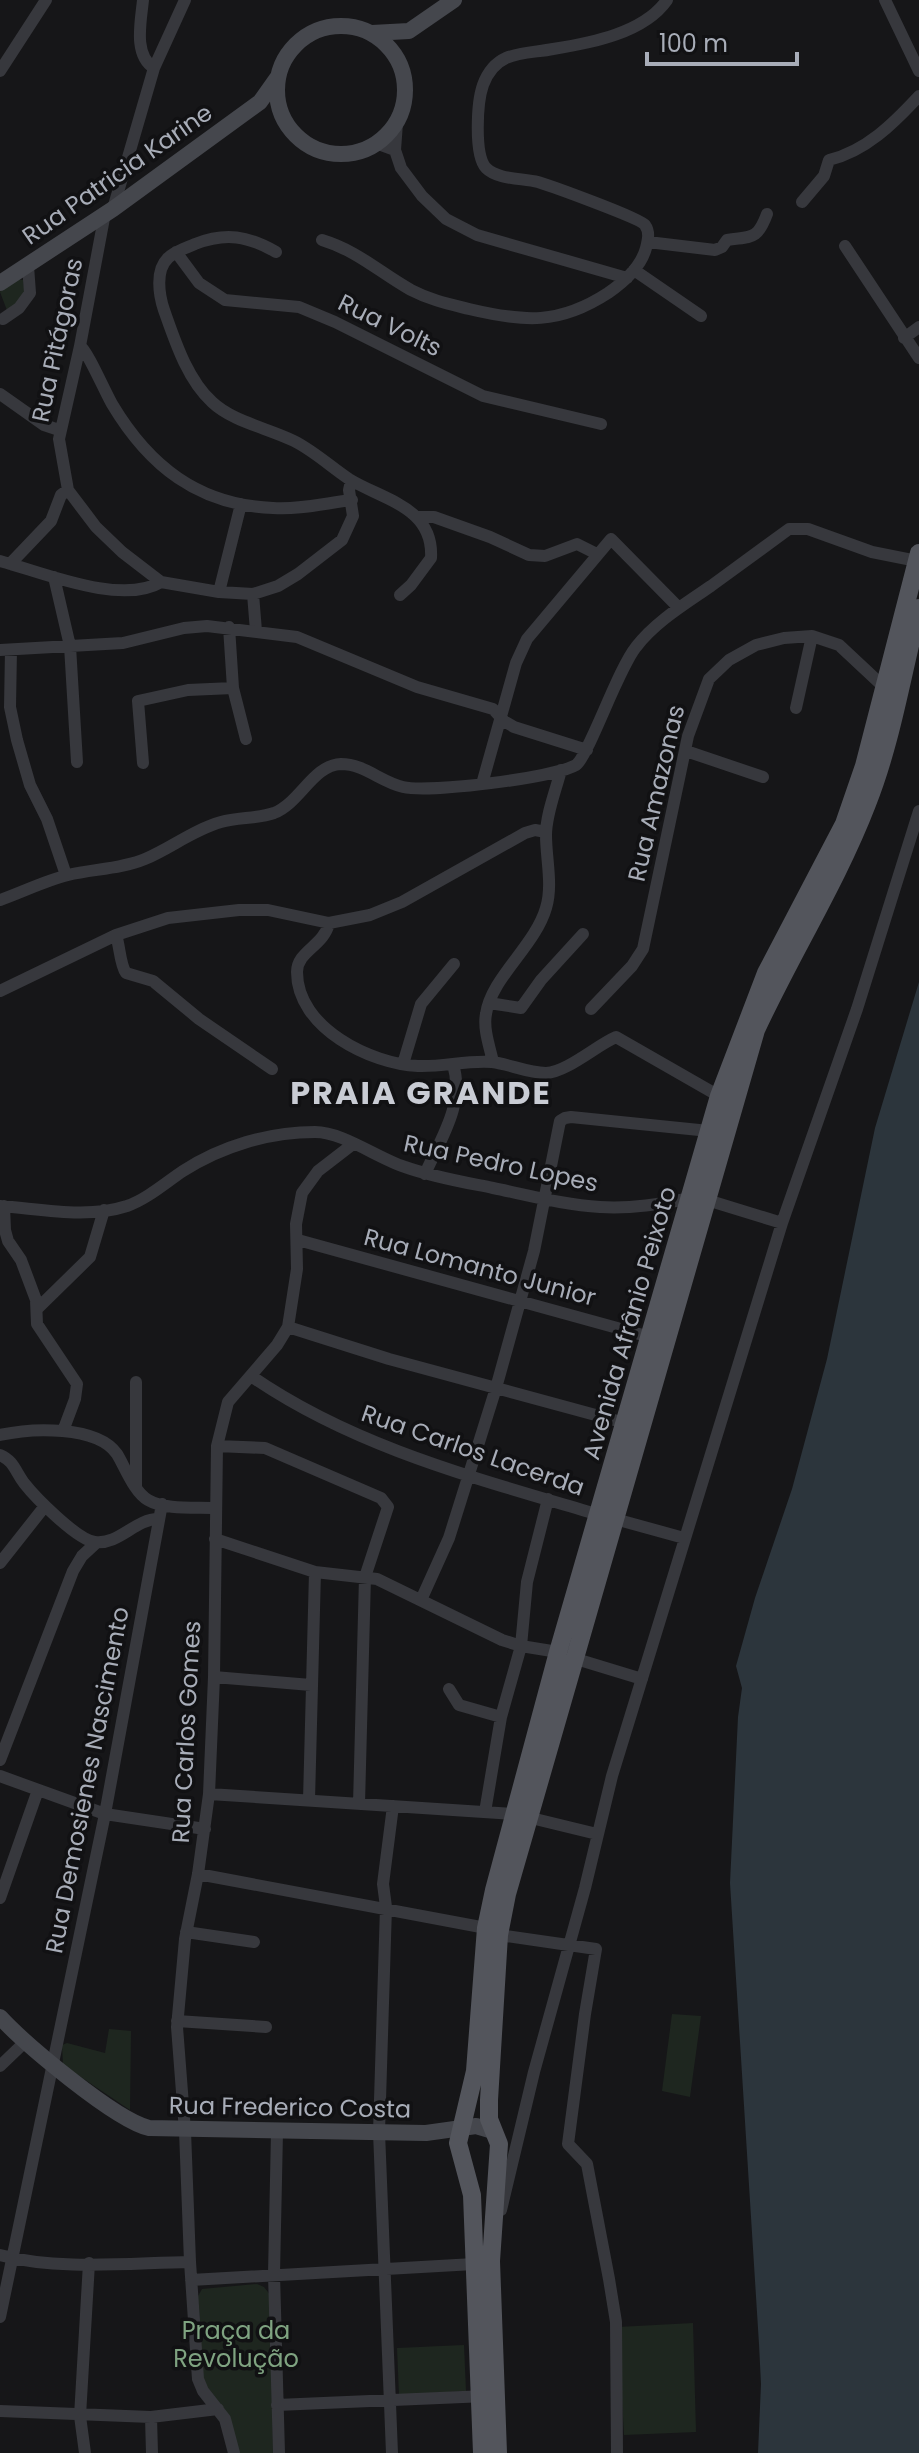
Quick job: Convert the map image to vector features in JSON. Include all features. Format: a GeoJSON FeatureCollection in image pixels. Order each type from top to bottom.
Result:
{"type":"FeatureCollection","features":[{"type":"Feature","properties":{"kind":"main road"},"geometry":{"type":"LineString","coordinates":[[399,62],[409,31],[454,0]]}},
{"type":"Feature","properties":{"kind":"main road"},"geometry":{"type":"LineString","coordinates":[[332,26],[353,27],[372,33],[388,45],[399,62],[405,82],[405,103],[397,123],[376,143],[354,153],[321,151],[294,134],[284,120],[278,105],[277,78],[296,43],[313,32],[332,26]]}},
{"type":"Feature","properties":{"kind":"main road"},"geometry":{"type":"LineString","coordinates":[[372,33],[409,31]]}},
{"type":"Feature","properties":{"kind":"main road","name":"Rua Patricia Karine"},"geometry":{"type":"LineString","coordinates":[[0,283],[109,211],[260,102],[277,78]]}},
{"type":"Feature","properties":{"kind":"main road"},"geometry":{"type":"LineString","coordinates":[[260,102],[278,105]]}},
{"type":"Feature","properties":{"kind":"main road","name":"Avenida Afrânio Peixoto"},"geometry":{"type":"LineString","coordinates":[[498,2453],[488,2395],[474,2264],[472,2195],[470,2180],[458,2150],[460,2128],[475,2071],[493,1931],[507,1894],[520,1815],[699,1199],[709,1131],[719,1096],[766,973],[844,824],[864,766],[918,557]]}},
{"type":"Feature","properties":{"kind":"main road","name":"Avenida Afrânio Peixoto"},"geometry":{"type":"LineString","coordinates":[[607,1517],[625,1423],[650,1337],[756,1030],[780,976],[856,832],[868,802],[886,751],[919,608]]}},
{"type":"Feature","properties":{"kind":"main road","name":"Avenida Afrânio Peixoto"},"geometry":{"type":"LineString","coordinates":[[482,2453],[488,2395],[491,2247],[499,2144],[489,2119],[493,1931]]}},
{"type":"Feature","properties":{"kind":"main road","name":"Rua Frederico Costa"},"geometry":{"type":"LineString","coordinates":[[0,2017],[53,2064],[132,2122],[149,2128],[426,2133],[460,2128]]}},
{"type":"Feature","properties":{"kind":"main road"},"geometry":{"type":"LineString","coordinates":[[460,2128],[480,2126],[493,2131]]}},
{"type":"Feature","properties":{"kind":"main road","name":"Rua Frederico Costa"},"geometry":{"type":"LineString","coordinates":[[426,2133],[447,2144],[461,2158]]}},
{"type":"Feature","properties":{"kind":"street"},"geometry":{"type":"LineString","coordinates":[[1,69],[46,0]]}},
{"type":"Feature","properties":{"kind":"street"},"geometry":{"type":"LineString","coordinates":[[143,0],[142,52],[147,64],[154,68]]}},
{"type":"Feature","properties":{"kind":"street","name":"Rua Pitágoras"},"geometry":{"type":"LineString","coordinates":[[185,0],[154,68],[109,211],[59,430],[60,458],[68,490],[109,540],[161,582],[219,592],[253,594],[278,586],[298,574],[342,540],[353,516],[349,490],[351,481]]}},
{"type":"Feature","properties":{"kind":"street"},"geometry":{"type":"LineString","coordinates":[[322,240],[352,251],[425,296],[442,303],[519,319],[567,314],[601,297],[630,274],[644,256],[648,240],[646,226],[633,217],[537,182],[487,169],[478,149],[480,102],[486,78],[499,62],[513,55],[600,39],[648,19],[667,0]]}},
{"type":"Feature","properties":{"kind":"street"},"geometry":{"type":"LineString","coordinates":[[885,0],[918,67]]}},
{"type":"Feature","properties":{"kind":"street"},"geometry":{"type":"LineString","coordinates":[[802,202],[824,176],[829,160],[844,158],[886,131],[919,96]]}},
{"type":"Feature","properties":{"kind":"street"},"geometry":{"type":"LineString","coordinates":[[397,123],[395,150],[401,168],[422,196],[446,219],[477,235],[630,274],[701,316]]}},
{"type":"Feature","properties":{"kind":"street"},"geometry":{"type":"LineString","coordinates":[[376,143],[395,150]]}},
{"type":"Feature","properties":{"kind":"street"},"geometry":{"type":"LineString","coordinates":[[648,240],[719,249],[727,240],[743,240],[755,235],[767,214]]}},
{"type":"Feature","properties":{"kind":"street"},"geometry":{"type":"LineString","coordinates":[[276,252],[248,238],[224,236],[176,252],[166,260],[161,268],[161,296],[175,339],[198,386],[222,409],[297,442],[351,481],[396,502],[417,517],[429,541],[431,558],[400,595]]}},
{"type":"Feature","properties":{"kind":"street"},"geometry":{"type":"LineString","coordinates":[[845,246],[919,358]]}},
{"type":"Feature","properties":{"kind":"street","name":"Rua Volts"},"geometry":{"type":"LineString","coordinates":[[176,252],[199,283],[225,300],[299,307],[483,396],[601,424]]}},
{"type":"Feature","properties":{"kind":"street"},"geometry":{"type":"LineString","coordinates":[[1,317],[19,308],[30,293],[28,266]]}},
{"type":"Feature","properties":{"kind":"street"},"geometry":{"type":"LineString","coordinates":[[904,338],[919,327]]}},
{"type":"Feature","properties":{"kind":"street"},"geometry":{"type":"LineString","coordinates":[[80,346],[86,350],[99,381],[139,445],[185,484],[241,504],[289,508],[352,500]]}},
{"type":"Feature","properties":{"kind":"street"},"geometry":{"type":"LineString","coordinates":[[0,394],[37,421],[59,430]]}},
{"type":"Feature","properties":{"kind":"street"},"geometry":{"type":"LineString","coordinates":[[5,562],[48,525],[61,495],[68,490]]}},
{"type":"Feature","properties":{"kind":"street"},"geometry":{"type":"LineString","coordinates":[[219,592],[241,504]]}},
{"type":"Feature","properties":{"kind":"street"},"geometry":{"type":"LineString","coordinates":[[417,517],[434,517],[529,555],[545,556],[577,544],[597,554]]}},
{"type":"Feature","properties":{"kind":"street"},"geometry":{"type":"LineString","coordinates":[[0,900],[66,875],[133,863],[208,826],[235,818],[273,813],[295,800],[324,769],[333,765],[358,767],[393,784],[415,789],[482,784],[561,770],[583,756],[625,662],[641,641],[679,608],[789,529],[808,529],[872,552],[918,557]]}},
{"type":"Feature","properties":{"kind":"street"},"geometry":{"type":"LineString","coordinates":[[482,784],[516,663],[527,639],[611,539],[679,608]]}},
{"type":"Feature","properties":{"kind":"street"},"geometry":{"type":"LineString","coordinates":[[5,562],[103,588],[138,590],[161,582]]}},
{"type":"Feature","properties":{"kind":"street"},"geometry":{"type":"LineString","coordinates":[[54,577],[70,646],[77,762]]}},
{"type":"Feature","properties":{"kind":"street"},"geometry":{"type":"LineString","coordinates":[[253,594],[256,631]]}},
{"type":"Feature","properties":{"kind":"street"},"geometry":{"type":"LineString","coordinates":[[66,875],[47,819],[30,785],[17,740],[10,707],[6,650],[123,643],[184,628],[229,627],[297,637],[417,687],[487,707],[514,727],[583,756]]}},
{"type":"Feature","properties":{"kind":"street"},"geometry":{"type":"LineString","coordinates":[[229,627],[233,688],[246,739]]}},
{"type":"Feature","properties":{"kind":"street"},"geometry":{"type":"LineString","coordinates":[[796,708],[812,636],[839,645],[885,688]]}},
{"type":"Feature","properties":{"kind":"street","name":"Rua Amazonas"},"geometry":{"type":"LineString","coordinates":[[591,1009],[639,959],[643,949],[663,848],[704,688],[729,660],[756,645],[784,638],[812,636]]}},
{"type":"Feature","properties":{"kind":"street"},"geometry":{"type":"LineString","coordinates":[[143,763],[138,701],[188,690],[233,688]]}},
{"type":"Feature","properties":{"kind":"street"},"geometry":{"type":"LineString","coordinates":[[686,751],[763,777]]}},
{"type":"Feature","properties":{"kind":"street"},"geometry":{"type":"LineString","coordinates":[[493,1062],[485,1020],[489,1003],[541,923],[549,887],[546,832],[561,770]]}},
{"type":"Feature","properties":{"kind":"street"},"geometry":{"type":"LineString","coordinates":[[491,2247],[597,1834],[684,1538],[782,1223],[857,1009],[919,811]]}},
{"type":"Feature","properties":{"kind":"street"},"geometry":{"type":"LineString","coordinates":[[0,991],[116,935],[168,918],[268,910],[329,923],[357,919],[391,906],[525,833],[535,830],[546,832]]}},
{"type":"Feature","properties":{"kind":"street"},"geometry":{"type":"LineString","coordinates":[[329,923],[321,941],[298,966],[299,983],[316,1018],[342,1041],[370,1055],[403,1064],[493,1062],[548,1073],[616,1037],[719,1096]]}},
{"type":"Feature","properties":{"kind":"street"},"geometry":{"type":"LineString","coordinates":[[489,1003],[519,1009],[583,934]]}},
{"type":"Feature","properties":{"kind":"street"},"geometry":{"type":"LineString","coordinates":[[116,935],[126,973],[153,981],[199,1019],[272,1069]]}},
{"type":"Feature","properties":{"kind":"street"},"geometry":{"type":"LineString","coordinates":[[403,1064],[421,1004],[454,964]]}},
{"type":"Feature","properties":{"kind":"street"},"geometry":{"type":"LineString","coordinates":[[425,1174],[454,1107],[458,1086],[453,1064]]}},
{"type":"Feature","properties":{"kind":"street"},"geometry":{"type":"LineString","coordinates":[[421,1600],[449,1538],[496,1388],[546,1199],[558,1126],[565,1118],[709,1131]]}},
{"type":"Feature","properties":{"kind":"street","name":"Rua Pedro Lopes"},"geometry":{"type":"LineString","coordinates":[[2,1206],[69,1212],[104,1210],[141,1200],[186,1169],[244,1143],[273,1136],[317,1132],[338,1136],[379,1158],[425,1174],[546,1199],[600,1207],[699,1199],[782,1223]]}},
{"type":"Feature","properties":{"kind":"street","name":"Rua Carlos Gomes"},"geometry":{"type":"LineString","coordinates":[[234,2453],[225,2419],[203,2391],[198,2379],[177,2021],[186,1932],[209,1794],[217,1446],[228,1402],[277,1345],[288,1327],[295,1283],[296,1224],[302,1193],[318,1171],[353,1144]]}},
{"type":"Feature","properties":{"kind":"street"},"geometry":{"type":"LineString","coordinates":[[2,1206],[8,1241],[21,1260],[38,1308],[37,1324],[77,1384],[63,1431]]}},
{"type":"Feature","properties":{"kind":"street"},"geometry":{"type":"LineString","coordinates":[[38,1308],[90,1257],[104,1210]]}},
{"type":"Feature","properties":{"kind":"street","name":"Rua Lomanto Junior"},"geometry":{"type":"LineString","coordinates":[[298,1240],[650,1337]]}},
{"type":"Feature","properties":{"kind":"street"},"geometry":{"type":"LineString","coordinates":[[288,1327],[389,1359],[625,1423]]}},
{"type":"Feature","properties":{"kind":"street","name":"Rua Carlos Lacerda"},"geometry":{"type":"LineString","coordinates":[[251,1376],[318,1418],[403,1454],[684,1538]]}},
{"type":"Feature","properties":{"kind":"street"},"geometry":{"type":"LineString","coordinates":[[136,1382],[136,1486]]}},
{"type":"Feature","properties":{"kind":"street"},"geometry":{"type":"LineString","coordinates":[[0,1435],[63,1431],[91,1436],[112,1448],[145,1498],[162,1504],[215,1508]]}},
{"type":"Feature","properties":{"kind":"street"},"geometry":{"type":"LineString","coordinates":[[112,1448],[136,1438]]}},
{"type":"Feature","properties":{"kind":"street"},"geometry":{"type":"LineString","coordinates":[[217,1446],[250,1446],[277,1452],[386,1501],[387,1513],[365,1577],[359,1804]]}},
{"type":"Feature","properties":{"kind":"street"},"geometry":{"type":"LineString","coordinates":[[0,1455],[13,1463],[21,1480],[45,1506],[86,1540],[108,1542],[146,1521],[158,1519]]}},
{"type":"Feature","properties":{"kind":"street"},"geometry":{"type":"LineString","coordinates":[[485,1812],[501,1717],[521,1646],[527,1582],[548,1499]]}},
{"type":"Feature","properties":{"kind":"street","name":"Rua Demosienes Nascimento"},"geometry":{"type":"LineString","coordinates":[[0,2317],[6,2257],[53,2064],[105,1814],[162,1504]]}},
{"type":"Feature","properties":{"kind":"street"},"geometry":{"type":"LineString","coordinates":[[0,1563],[45,1506]]}},
{"type":"Feature","properties":{"kind":"street"},"geometry":{"type":"LineString","coordinates":[[215,1539],[315,1572],[377,1579],[484,1632],[521,1646],[566,1655],[642,1679]]}},
{"type":"Feature","properties":{"kind":"street"},"geometry":{"type":"LineString","coordinates":[[0,1760],[73,1571],[82,1556],[96,1543]]}},
{"type":"Feature","properties":{"kind":"street"},"geometry":{"type":"LineString","coordinates":[[309,1800],[315,1572]]}},
{"type":"Feature","properties":{"kind":"street"},"geometry":{"type":"LineString","coordinates":[[214,1677],[311,1685]]}},
{"type":"Feature","properties":{"kind":"street"},"geometry":{"type":"LineString","coordinates":[[449,1689],[459,1705],[501,1717]]}},
{"type":"Feature","properties":{"kind":"street"},"geometry":{"type":"LineString","coordinates":[[0,1776],[105,1814],[205,1829]]}},
{"type":"Feature","properties":{"kind":"street"},"geometry":{"type":"LineString","coordinates":[[0,1898],[38,1790]]}},
{"type":"Feature","properties":{"kind":"street"},"geometry":{"type":"LineString","coordinates":[[209,1794],[520,1815],[597,1834]]}},
{"type":"Feature","properties":{"kind":"street"},"geometry":{"type":"LineString","coordinates":[[392,2453],[379,2132],[386,1907],[383,1884],[393,1806]]}},
{"type":"Feature","properties":{"kind":"street"},"geometry":{"type":"LineString","coordinates":[[198,1874],[595,1948],[568,2144],[587,2164],[616,2322],[617,2453]]}},
{"type":"Feature","properties":{"kind":"street"},"geometry":{"type":"LineString","coordinates":[[186,1932],[254,1942]]}},
{"type":"Feature","properties":{"kind":"street"},"geometry":{"type":"LineString","coordinates":[[177,2021],[266,2027]]}},
{"type":"Feature","properties":{"kind":"street"},"geometry":{"type":"LineString","coordinates":[[0,2066],[25,2042]]}},
{"type":"Feature","properties":{"kind":"street"},"geometry":{"type":"LineString","coordinates":[[493,2131],[520,2137]]}},
{"type":"Feature","properties":{"kind":"street"},"geometry":{"type":"LineString","coordinates":[[277,2132],[274,2274],[279,2453]]}},
{"type":"Feature","properties":{"kind":"street"},"geometry":{"type":"LineString","coordinates":[[6,2257],[89,2263],[190,2262]]}},
{"type":"Feature","properties":{"kind":"street"},"geometry":{"type":"LineString","coordinates":[[85,2453],[80,2416],[89,2263]]}},
{"type":"Feature","properties":{"kind":"street"},"geometry":{"type":"LineString","coordinates":[[191,2280],[474,2264]]}},
{"type":"Feature","properties":{"kind":"street"},"geometry":{"type":"LineString","coordinates":[[277,2405],[392,2402],[488,2395]]}},
{"type":"Feature","properties":{"kind":"street"},"geometry":{"type":"LineString","coordinates":[[0,2411],[151,2417],[218,2409]]}},
{"type":"Feature","properties":{"kind":"street"},"geometry":{"type":"LineString","coordinates":[[151,2417],[152,2453]]}},
{"type":"Feature","properties":{"kind":"green space"},"geometry":{"type":"Polygon","coordinates":[[[17,279],[23,280],[25,294],[8,313],[0,292],[4,285],[17,279]]]}},
{"type":"Feature","properties":{"kind":"green space"},"geometry":{"type":"Polygon","coordinates":[[[672,2014],[701,2016],[690,2097],[662,2091],[672,2014]]]}},
{"type":"Feature","properties":{"kind":"green space"},"geometry":{"type":"Polygon","coordinates":[[[109,2029],[131,2031],[130,2110],[63,2065],[62,2045],[67,2043],[105,2053],[109,2029]]]}},
{"type":"Feature","properties":{"kind":"green space","name":"Praça da Revolução"},"geometry":{"type":"Polygon","coordinates":[[[257,2284],[271,2296],[273,2453],[239,2453],[202,2378],[197,2298],[202,2289],[257,2284]]]}},
{"type":"Feature","properties":{"kind":"green space"},"geometry":{"type":"Polygon","coordinates":[[[693,2323],[696,2432],[624,2435],[618,2327],[693,2323]]]}},
{"type":"Feature","properties":{"kind":"green space"},"geometry":{"type":"Polygon","coordinates":[[[464,2345],[466,2391],[399,2395],[397,2348],[464,2345]]]}},
{"type":"Feature","properties":{"kind":"shaded area"},"geometry":{"type":"Polygon","coordinates":[[[919,982],[919,2453],[758,2453],[761,2384],[730,1883],[742,1688],[736,1666],[792,1489],[827,1359],[875,1128],[919,982]]]}},
{"type":"Feature","properties":{"kind":"district","name":"PRAIA GRANDE"},"geometry":{"type":"Point","coordinates":[421,1092]}}]}
